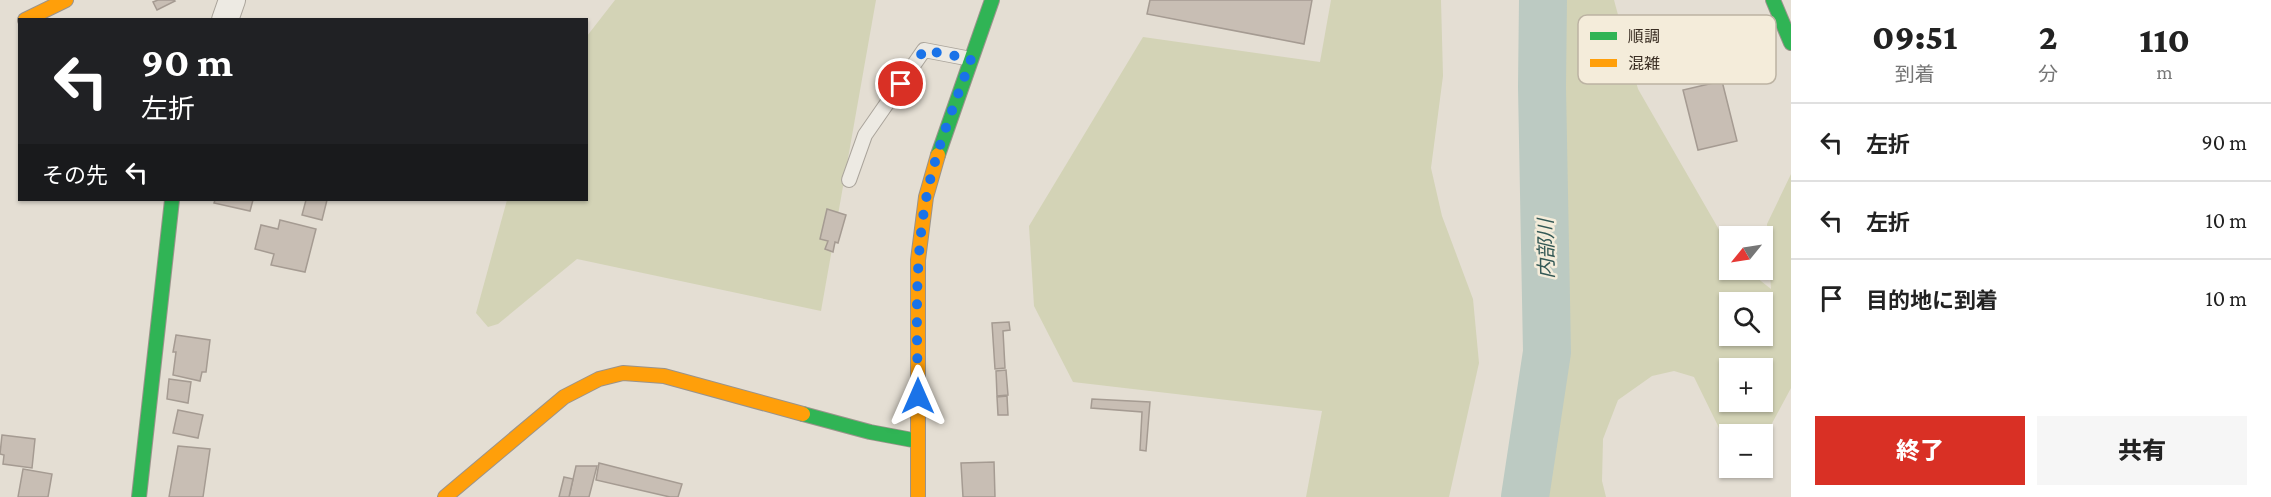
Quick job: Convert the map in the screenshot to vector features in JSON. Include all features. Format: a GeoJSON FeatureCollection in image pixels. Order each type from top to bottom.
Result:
{"type":"FeatureCollection","features":[{"type":"Feature","properties":{"kind":"street"},"geometry":{"type":"LineString","coordinates":[[29,18],[66,0]]}},
{"type":"Feature","properties":{"kind":"street"},"geometry":{"type":"LineString","coordinates":[[226,18],[232,0]]}},
{"type":"Feature","properties":{"kind":"street"},"geometry":{"type":"LineString","coordinates":[[918,497],[918,260],[925,208],[946,128],[992,0]]}},
{"type":"Feature","properties":{"kind":"street"},"geometry":{"type":"LineString","coordinates":[[1773,0],[1791,43]]}},
{"type":"Feature","properties":{"kind":"street"},"geometry":{"type":"LineString","coordinates":[[139,497],[172,201]]}},
{"type":"Feature","properties":{"kind":"street"},"geometry":{"type":"LineString","coordinates":[[446,497],[564,397],[599,379],[623,373],[664,376],[870,432],[918,441]]}},
{"type":"Feature","properties":{"kind":"lane"},"geometry":{"type":"LineString","coordinates":[[849,180],[865,135],[924,50],[971,59]]}},
{"type":"Feature","properties":{"kind":"green space"},"geometry":{"type":"Polygon","coordinates":[[[615,0],[876,0],[821,311],[577,259],[498,324],[488,327],[476,313],[507,201],[588,201],[588,35],[615,0]]]}},
{"type":"Feature","properties":{"kind":"green space"},"geometry":{"type":"Polygon","coordinates":[[[1331,0],[1441,0],[1443,76],[1431,168],[1442,216],[1473,299],[1479,363],[1449,497],[1306,497],[1322,411],[1073,382],[1034,306],[1029,226],[1143,37],[1320,62],[1331,0]]]}},
{"type":"Feature","properties":{"kind":"green space"},"geometry":{"type":"Polygon","coordinates":[[[1543,0],[1614,0],[1618,15],[1578,15],[1578,84],[1637,84],[1719,230],[1719,280],[1760,280],[1771,289],[1773,226],[1767,226],[1767,224],[1791,174],[1791,388],[1772,424],[1719,424],[1719,428],[1694,377],[1674,371],[1652,376],[1618,400],[1603,439],[1602,481],[1606,497],[1537,497],[1547,324],[1543,0]]]}},
{"type":"Feature","properties":{"kind":"building"},"geometry":{"type":"Polygon","coordinates":[[[1150,0],[1312,0],[1304,44],[1147,14],[1150,0]]]}},
{"type":"Feature","properties":{"kind":"building"},"geometry":{"type":"Polygon","coordinates":[[[175,1],[157,10],[153,2],[175,1]]]}},
{"type":"Feature","properties":{"kind":"building"},"geometry":{"type":"Polygon","coordinates":[[[1709,84],[1723,84],[1737,141],[1698,150],[1683,90],[1709,84]]]}},
{"type":"Feature","properties":{"kind":"building"},"geometry":{"type":"Polygon","coordinates":[[[215,201],[253,201],[250,211],[214,203],[215,201]]]}},
{"type":"Feature","properties":{"kind":"building"},"geometry":{"type":"Polygon","coordinates":[[[306,201],[327,201],[322,220],[302,215],[306,201]]]}},
{"type":"Feature","properties":{"kind":"building"},"geometry":{"type":"Polygon","coordinates":[[[827,209],[846,215],[833,252],[825,249],[828,241],[820,239],[827,209]]]}},
{"type":"Feature","properties":{"kind":"building"},"geometry":{"type":"Polygon","coordinates":[[[280,220],[316,229],[305,272],[271,265],[274,254],[255,249],[261,225],[278,229],[280,220]]]}},
{"type":"Feature","properties":{"kind":"building"},"geometry":{"type":"Polygon","coordinates":[[[1009,322],[1010,330],[1003,331],[1005,368],[995,369],[992,323],[1009,322]]]}},
{"type":"Feature","properties":{"kind":"building"},"geometry":{"type":"Polygon","coordinates":[[[176,335],[210,340],[206,372],[202,372],[200,381],[173,375],[176,335]]]}},
{"type":"Feature","properties":{"kind":"building"},"geometry":{"type":"Polygon","coordinates":[[[1006,370],[1008,395],[997,396],[996,371],[1006,370]]]}},
{"type":"Feature","properties":{"kind":"building"},"geometry":{"type":"Polygon","coordinates":[[[169,379],[191,382],[188,403],[167,399],[169,379]]]}},
{"type":"Feature","properties":{"kind":"building"},"geometry":{"type":"Polygon","coordinates":[[[1007,396],[1008,415],[998,415],[997,397],[1007,396]]]}},
{"type":"Feature","properties":{"kind":"building"},"geometry":{"type":"Polygon","coordinates":[[[1092,399],[1150,402],[1146,451],[1140,450],[1142,412],[1091,408],[1092,399]]]}},
{"type":"Feature","properties":{"kind":"building"},"geometry":{"type":"Polygon","coordinates":[[[178,410],[203,415],[198,438],[173,433],[178,410]]]}},
{"type":"Feature","properties":{"kind":"building"},"geometry":{"type":"Polygon","coordinates":[[[2,435],[35,439],[32,468],[3,464],[4,455],[0,454],[2,435]]]}},
{"type":"Feature","properties":{"kind":"building"},"geometry":{"type":"Polygon","coordinates":[[[178,446],[210,449],[203,497],[169,497],[178,446]]]}},
{"type":"Feature","properties":{"kind":"building"},"geometry":{"type":"Polygon","coordinates":[[[994,462],[995,497],[963,497],[961,463],[994,462]]]}},
{"type":"Feature","properties":{"kind":"building"},"geometry":{"type":"Polygon","coordinates":[[[599,463],[682,484],[678,497],[596,480],[599,463]]]}},
{"type":"Feature","properties":{"kind":"building"},"geometry":{"type":"Polygon","coordinates":[[[576,466],[597,466],[589,497],[569,497],[576,466]]]}},
{"type":"Feature","properties":{"kind":"building"},"geometry":{"type":"Polygon","coordinates":[[[23,469],[52,474],[48,497],[18,497],[23,469]]]}},
{"type":"Feature","properties":{"kind":"building"},"geometry":{"type":"Polygon","coordinates":[[[564,477],[573,479],[569,497],[559,497],[564,477]]]}},
{"type":"Feature","properties":{"kind":"waterway","name":"内部川"},"geometry":{"type":"LineString","coordinates":[[1525,497],[1547,352],[1542,87],[1543,0]]}},
{"type":"Feature","properties":{"kind":"traffic: fast"},"geometry":{"type":"LineString","coordinates":[[938,155],[992,0]]}},
{"type":"Feature","properties":{"kind":"traffic: fast"},"geometry":{"type":"LineString","coordinates":[[1773,0],[1791,43]]}},
{"type":"Feature","properties":{"kind":"traffic: fast"},"geometry":{"type":"LineString","coordinates":[[139,497],[172,201]]}},
{"type":"Feature","properties":{"kind":"traffic: fast"},"geometry":{"type":"LineString","coordinates":[[803,414],[870,432],[918,441]]}},
{"type":"Feature","properties":{"kind":"traffic: slow"},"geometry":{"type":"LineString","coordinates":[[29,18],[66,0]]}},
{"type":"Feature","properties":{"kind":"traffic: slow"},"geometry":{"type":"LineString","coordinates":[[918,497],[918,260],[926,197],[938,155]]}},
{"type":"Feature","properties":{"kind":"traffic: slow"},"geometry":{"type":"LineString","coordinates":[[445,497],[564,397],[599,379],[623,373],[664,376],[803,414]]}},
{"type":"Feature","properties":{"kind":"route"},"geometry":{"type":"LineString","coordinates":[[901,84],[924,50],[971,59],[946,128],[926,197],[918,260],[918,396]]}}]}
